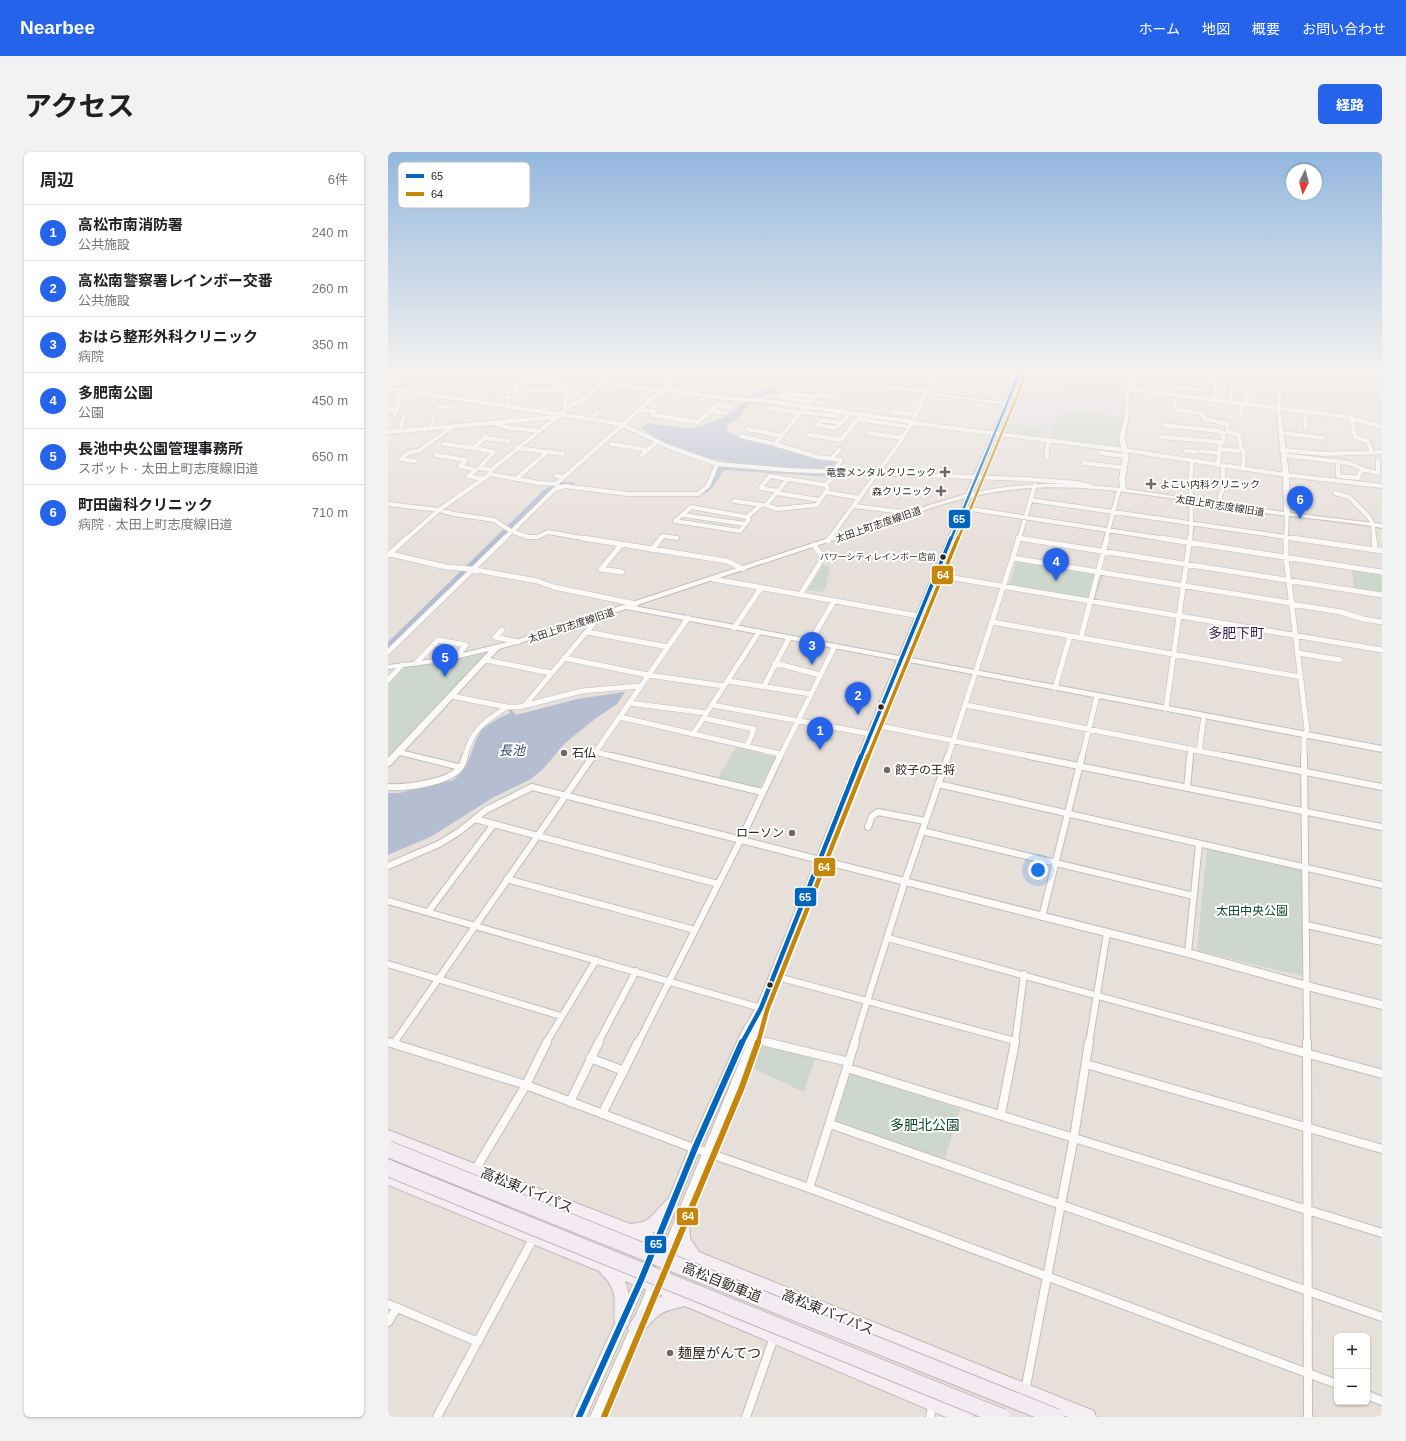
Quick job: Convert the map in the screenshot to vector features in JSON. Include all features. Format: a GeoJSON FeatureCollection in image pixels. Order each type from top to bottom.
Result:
{"type":"FeatureCollection","features":[{"type":"Feature","properties":{"kind":"highway","name":"高松東バイパス"},"geometry":{"type":"LineString","coordinates":[[388,1137],[663,1244],[1088,1417]]}},
{"type":"Feature","properties":{"kind":"highway","name":"高松自動車道"},"geometry":{"type":"LineString","coordinates":[[388,1149],[1056,1417]]}},
{"type":"Feature","properties":{"kind":"highway","name":"高松自動車道"},"geometry":{"type":"LineString","coordinates":[[388,1168],[1002,1417]]}},
{"type":"Feature","properties":{"kind":"highway"},"geometry":{"type":"LineString","coordinates":[[388,1178],[648,1282],[774,1337],[931,1410],[966,1417]]}},
{"type":"Feature","properties":{"kind":"highway"},"geometry":{"type":"LineString","coordinates":[[630,1231],[648,1228],[656,1223],[671,1205]]}},
{"type":"Feature","properties":{"kind":"highway"},"geometry":{"type":"LineString","coordinates":[[682,1217],[680,1229],[682,1239],[686,1248],[695,1257]]}},
{"type":"Feature","properties":{"kind":"highway"},"geometry":{"type":"LineString","coordinates":[[604,1265],[617,1279],[622,1290],[624,1301],[622,1320]]}},
{"type":"Feature","properties":{"kind":"highway"},"geometry":{"type":"LineString","coordinates":[[636,1328],[646,1315],[653,1309],[670,1301],[686,1299]]}},
{"type":"Feature","properties":{"kind":"street"},"geometry":{"type":"LineString","coordinates":[[388,432],[400,431]]}},
{"type":"Feature","properties":{"kind":"street"},"geometry":{"type":"LineString","coordinates":[[415,461],[398,459],[408,453],[420,450],[447,431]]}},
{"type":"Feature","properties":{"kind":"street"},"geometry":{"type":"LineString","coordinates":[[389,554],[439,510],[483,479],[517,448],[539,431]]}},
{"type":"Feature","properties":{"kind":"street"},"geometry":{"type":"LineString","coordinates":[[388,652],[509,529],[551,492],[564,477],[614,431]]}},
{"type":"Feature","properties":{"kind":"street"},"geometry":{"type":"LineString","coordinates":[[638,431],[657,442],[717,464],[784,475],[825,485]]}},
{"type":"Feature","properties":{"kind":"street"},"geometry":{"type":"LineString","coordinates":[[758,431],[782,436]]}},
{"type":"Feature","properties":{"kind":"street"},"geometry":{"type":"LineString","coordinates":[[775,444],[786,431]]}},
{"type":"Feature","properties":{"kind":"street"},"geometry":{"type":"LineString","coordinates":[[810,435],[841,440],[848,431]]}},
{"type":"Feature","properties":{"kind":"street"},"geometry":{"type":"LineString","coordinates":[[828,541],[906,431]]}},
{"type":"Feature","properties":{"kind":"street"},"geometry":{"type":"LineString","coordinates":[[966,431],[1050,440],[1286,475],[1382,486]]}},
{"type":"Feature","properties":{"kind":"street"},"geometry":{"type":"LineString","coordinates":[[1081,637],[1121,490],[1126,456],[1122,439],[1124,431]]}},
{"type":"Feature","properties":{"kind":"street"},"geometry":{"type":"LineString","coordinates":[[1212,471],[1224,434],[1220,431]]}},
{"type":"Feature","properties":{"kind":"street"},"geometry":{"type":"LineString","coordinates":[[1227,431],[1239,435],[1241,448],[1244,452],[1243,469]]}},
{"type":"Feature","properties":{"kind":"street"},"geometry":{"type":"LineString","coordinates":[[1354,431],[1355,437],[1367,441],[1372,452]]}},
{"type":"Feature","properties":{"kind":"street"},"geometry":{"type":"LineString","coordinates":[[868,433],[902,438]]}},
{"type":"Feature","properties":{"kind":"street"},"geometry":{"type":"LineString","coordinates":[[596,1417],[636,1328],[648,1282],[663,1244],[671,1205],[746,1033],[761,1008],[901,659],[995,433]]}},
{"type":"Feature","properties":{"kind":"street"},"geometry":{"type":"LineString","coordinates":[[1308,1417],[1306,1128],[1307,868],[1304,739],[1307,730],[1286,558],[1286,475],[1281,433],[1323,438]]}},
{"type":"Feature","properties":{"kind":"street"},"geometry":{"type":"LineString","coordinates":[[741,436],[775,444],[818,457],[841,460],[832,472]]}},
{"type":"Feature","properties":{"kind":"street"},"geometry":{"type":"LineString","coordinates":[[474,448],[486,437],[509,441]]}},
{"type":"Feature","properties":{"kind":"street"},"geometry":{"type":"LineString","coordinates":[[1162,437],[1199,443],[1201,440],[1226,443],[1227,438]]}},
{"type":"Feature","properties":{"kind":"street"},"geometry":{"type":"LineString","coordinates":[[1047,458],[1047,447],[1050,440]]}},
{"type":"Feature","properties":{"kind":"street"},"geometry":{"type":"LineString","coordinates":[[642,455],[657,442]]}},
{"type":"Feature","properties":{"kind":"street"},"geometry":{"type":"LineString","coordinates":[[444,444],[494,452],[479,468],[490,472],[539,483],[628,494],[694,494],[704,491],[717,464]]}},
{"type":"Feature","properties":{"kind":"street"},"geometry":{"type":"LineString","coordinates":[[611,444],[648,450]]}},
{"type":"Feature","properties":{"kind":"street"},"geometry":{"type":"LineString","coordinates":[[517,448],[563,454]]}},
{"type":"Feature","properties":{"kind":"street"},"geometry":{"type":"LineString","coordinates":[[832,458],[840,449]]}},
{"type":"Feature","properties":{"kind":"street"},"geometry":{"type":"LineString","coordinates":[[1166,709],[1192,524],[1190,475],[1192,461],[1188,451],[1239,451]]}},
{"type":"Feature","properties":{"kind":"street"},"geometry":{"type":"LineString","coordinates":[[516,479],[547,452]]}},
{"type":"Feature","properties":{"kind":"street"},"geometry":{"type":"LineString","coordinates":[[1283,452],[1325,454],[1382,452]]}},
{"type":"Feature","properties":{"kind":"street"},"geometry":{"type":"LineString","coordinates":[[1283,452],[1349,463],[1365,470],[1378,473],[1378,460]]}},
{"type":"Feature","properties":{"kind":"street"},"geometry":{"type":"LineString","coordinates":[[1101,453],[1126,456]]}},
{"type":"Feature","properties":{"kind":"street"},"geometry":{"type":"LineString","coordinates":[[436,455],[466,460],[460,466],[476,470],[468,476],[483,479]]}},
{"type":"Feature","properties":{"kind":"street"},"geometry":{"type":"LineString","coordinates":[[1338,461],[1338,476],[1358,478],[1360,472],[1365,470]]}},
{"type":"Feature","properties":{"kind":"street"},"geometry":{"type":"LineString","coordinates":[[1084,463],[1125,468]]}},
{"type":"Feature","properties":{"kind":"street"},"geometry":{"type":"LineString","coordinates":[[1219,506],[1220,496],[1223,489],[1223,466]]}},
{"type":"Feature","properties":{"kind":"street"},"geometry":{"type":"LineString","coordinates":[[819,500],[760,488],[770,476],[832,472],[1045,480],[1091,486]]}},
{"type":"Feature","properties":{"kind":"street"},"geometry":{"type":"LineString","coordinates":[[825,485],[839,472]]}},
{"type":"Feature","properties":{"kind":"street"},"geometry":{"type":"LineString","coordinates":[[748,517],[691,507],[676,521],[740,531],[749,519],[748,517],[764,505],[777,492],[784,475]]}},
{"type":"Feature","properties":{"kind":"street"},"geometry":{"type":"LineString","coordinates":[[556,476],[564,477]]}},
{"type":"Feature","properties":{"kind":"street"},"geometry":{"type":"LineString","coordinates":[[1348,482],[1349,488]]}},
{"type":"Feature","properties":{"kind":"street"},"geometry":{"type":"LineString","coordinates":[[734,501],[764,505],[777,509],[817,505],[828,488],[825,485]]}},
{"type":"Feature","properties":{"kind":"street"},"geometry":{"type":"LineString","coordinates":[[809,1188],[905,880],[966,705],[1014,558],[1018,538],[1035,486]]}},
{"type":"Feature","properties":{"kind":"street","name":"太田上町志度線旧道"},"geometry":{"type":"LineString","coordinates":[[388,667],[416,664],[496,648],[518,642],[969,494],[1035,486],[1091,486],[1219,506],[1382,526]]}},
{"type":"Feature","properties":{"kind":"street"},"geometry":{"type":"LineString","coordinates":[[825,492],[860,498]]}},
{"type":"Feature","properties":{"kind":"street"},"geometry":{"type":"LineString","coordinates":[[1335,493],[1345,495],[1365,512],[1373,524],[1376,550]]}},
{"type":"Feature","properties":{"kind":"street"},"geometry":{"type":"LineString","coordinates":[[1030,500],[1382,551]]}},
{"type":"Feature","properties":{"kind":"street"},"geometry":{"type":"LineString","coordinates":[[388,504],[439,510],[474,518],[494,520],[509,529],[528,537],[538,537],[548,532],[727,561],[743,569]]}},
{"type":"Feature","properties":{"kind":"street"},"geometry":{"type":"LineString","coordinates":[[854,506],[903,512],[906,514]]}},
{"type":"Feature","properties":{"kind":"street"},"geometry":{"type":"LineString","coordinates":[[964,508],[1382,572]]}},
{"type":"Feature","properties":{"kind":"street"},"geometry":{"type":"LineString","coordinates":[[682,515],[745,524]]}},
{"type":"Feature","properties":{"kind":"street"},"geometry":{"type":"LineString","coordinates":[[652,550],[664,535],[677,538]]}},
{"type":"Feature","properties":{"kind":"street"},"geometry":{"type":"LineString","coordinates":[[1018,538],[1382,595]]}},
{"type":"Feature","properties":{"kind":"street"},"geometry":{"type":"LineString","coordinates":[[621,545],[601,569],[622,572]]}},
{"type":"Feature","properties":{"kind":"street"},"geometry":{"type":"LineString","coordinates":[[800,595],[823,558],[814,545]]}},
{"type":"Feature","properties":{"kind":"street"},"geometry":{"type":"LineString","coordinates":[[389,554],[446,567],[470,569],[537,581],[554,587],[636,604]]}},
{"type":"Feature","properties":{"kind":"street"},"geometry":{"type":"LineString","coordinates":[[1014,558],[1341,612],[1363,619],[1382,622]]}},
{"type":"Feature","properties":{"kind":"street"},"geometry":{"type":"LineString","coordinates":[[936,575],[1382,650]]}},
{"type":"Feature","properties":{"kind":"street"},"geometry":{"type":"LineString","coordinates":[[712,579],[919,616]]}},
{"type":"Feature","properties":{"kind":"street"},"geometry":{"type":"LineString","coordinates":[[734,628],[761,588]]}},
{"type":"Feature","properties":{"kind":"street"},"geometry":{"type":"LineString","coordinates":[[810,642],[834,601]]}},
{"type":"Feature","properties":{"kind":"street"},"geometry":{"type":"LineString","coordinates":[[628,607],[1382,749]]}},
{"type":"Feature","properties":{"kind":"street"},"geometry":{"type":"LineString","coordinates":[[525,705],[600,616]]}},
{"type":"Feature","properties":{"kind":"street"},"geometry":{"type":"LineString","coordinates":[[688,618],[538,836],[438,978],[390,1043],[526,1086],[708,1153],[809,1188],[1334,1383]]}},
{"type":"Feature","properties":{"kind":"street"},"geometry":{"type":"LineString","coordinates":[[992,622],[1301,677]]}},
{"type":"Feature","properties":{"kind":"street"},"geometry":{"type":"LineString","coordinates":[[502,630],[495,637],[518,642]]}},
{"type":"Feature","properties":{"kind":"street"},"geometry":{"type":"LineString","coordinates":[[587,632],[668,647]]}},
{"type":"Feature","properties":{"kind":"street"},"geometry":{"type":"LineString","coordinates":[[693,734],[760,632]]}},
{"type":"Feature","properties":{"kind":"street"},"geometry":{"type":"LineString","coordinates":[[1055,688],[1070,636]]}},
{"type":"Feature","properties":{"kind":"street"},"geometry":{"type":"LineString","coordinates":[[764,686],[789,638]]}},
{"type":"Feature","properties":{"kind":"street"},"geometry":{"type":"LineString","coordinates":[[416,664],[435,640],[468,643],[457,656]]}},
{"type":"Feature","properties":{"kind":"street"},"geometry":{"type":"LineString","coordinates":[[602,1114],[696,930],[741,839],[780,754],[835,646]]}},
{"type":"Feature","properties":{"kind":"street"},"geometry":{"type":"LineString","coordinates":[[388,763],[496,648]]}},
{"type":"Feature","properties":{"kind":"street"},"geometry":{"type":"LineString","coordinates":[[1298,653],[1340,660]]}},
{"type":"Feature","properties":{"kind":"street"},"geometry":{"type":"LineString","coordinates":[[564,658],[648,675],[724,686]]}},
{"type":"Feature","properties":{"kind":"street"},"geometry":{"type":"LineString","coordinates":[[486,660],[551,673]]}},
{"type":"Feature","properties":{"kind":"street"},"geometry":{"type":"LineString","coordinates":[[775,663],[820,675]]}},
{"type":"Feature","properties":{"kind":"street"},"geometry":{"type":"LineString","coordinates":[[388,680],[402,665]]}},
{"type":"Feature","properties":{"kind":"street"},"geometry":{"type":"LineString","coordinates":[[728,681],[811,694]]}},
{"type":"Feature","properties":{"kind":"street"},"geometry":{"type":"LineString","coordinates":[[451,696],[506,707],[525,705],[582,692],[640,686]]}},
{"type":"Feature","properties":{"kind":"street"},"geometry":{"type":"LineString","coordinates":[[1042,916],[1097,696]]}},
{"type":"Feature","properties":{"kind":"street"},"geometry":{"type":"LineString","coordinates":[[630,703],[705,716],[754,729],[747,746]]}},
{"type":"Feature","properties":{"kind":"street"},"geometry":{"type":"LineString","coordinates":[[712,705],[871,734]]}},
{"type":"Feature","properties":{"kind":"street"},"geometry":{"type":"LineString","coordinates":[[966,705],[1305,771],[1382,788]]}},
{"type":"Feature","properties":{"kind":"street"},"geometry":{"type":"LineString","coordinates":[[388,788],[402,788],[450,776],[464,761],[467,745],[476,729],[506,707]]}},
{"type":"Feature","properties":{"kind":"street"},"geometry":{"type":"LineString","coordinates":[[1200,751],[1204,716]]}},
{"type":"Feature","properties":{"kind":"street"},"geometry":{"type":"LineString","coordinates":[[620,717],[780,754]]}},
{"type":"Feature","properties":{"kind":"street"},"geometry":{"type":"LineString","coordinates":[[875,725],[1382,827]]}},
{"type":"Feature","properties":{"kind":"street"},"geometry":{"type":"LineString","coordinates":[[1187,788],[1191,749]]}},
{"type":"Feature","properties":{"kind":"street"},"geometry":{"type":"LineString","coordinates":[[399,752],[460,767]]}},
{"type":"Feature","properties":{"kind":"street"},"geometry":{"type":"LineString","coordinates":[[595,752],[762,792]]}},
{"type":"Feature","properties":{"kind":"street"},"geometry":{"type":"LineString","coordinates":[[938,784],[1382,885]]}},
{"type":"Feature","properties":{"kind":"street"},"geometry":{"type":"LineString","coordinates":[[388,866],[438,844],[460,831],[500,802],[532,787],[905,880],[1382,1005]]}},
{"type":"Feature","properties":{"kind":"street"},"geometry":{"type":"LineString","coordinates":[[868,827],[872,816],[878,812],[925,822]]}},
{"type":"Feature","properties":{"kind":"street"},"geometry":{"type":"LineString","coordinates":[[475,819],[718,884]]}},
{"type":"Feature","properties":{"kind":"street"},"geometry":{"type":"LineString","coordinates":[[428,912],[494,824]]}},
{"type":"Feature","properties":{"kind":"street"},"geometry":{"type":"LineString","coordinates":[[922,831],[1194,896]]}},
{"type":"Feature","properties":{"kind":"street"},"geometry":{"type":"LineString","coordinates":[[1188,953],[1199,844]]}},
{"type":"Feature","properties":{"kind":"street"},"geometry":{"type":"LineString","coordinates":[[507,879],[696,930]]}},
{"type":"Feature","properties":{"kind":"street"},"geometry":{"type":"LineString","coordinates":[[388,901],[761,1008]]}},
{"type":"Feature","properties":{"kind":"street"},"geometry":{"type":"LineString","coordinates":[[1307,925],[1382,942]]}},
{"type":"Feature","properties":{"kind":"street"},"geometry":{"type":"LineString","coordinates":[[1025,1392],[1074,1137],[1107,933]]}},
{"type":"Feature","properties":{"kind":"street"},"geometry":{"type":"LineString","coordinates":[[888,938],[1098,994],[1382,1074]]}},
{"type":"Feature","properties":{"kind":"street"},"geometry":{"type":"LineString","coordinates":[[475,1170],[526,1086],[547,1041],[561,1016],[596,960]]}},
{"type":"Feature","properties":{"kind":"street"},"geometry":{"type":"LineString","coordinates":[[388,964],[561,1016]]}},
{"type":"Feature","properties":{"kind":"street"},"geometry":{"type":"LineString","coordinates":[[570,1102],[590,1058],[636,971]]}},
{"type":"Feature","properties":{"kind":"street"},"geometry":{"type":"LineString","coordinates":[[1001,1114],[1015,1042],[1024,974]]}},
{"type":"Feature","properties":{"kind":"street"},"geometry":{"type":"LineString","coordinates":[[774,976],[1015,1042]]}},
{"type":"Feature","properties":{"kind":"street"},"geometry":{"type":"LineString","coordinates":[[663,1244],[682,1217],[754,1039],[761,1008]]}},
{"type":"Feature","properties":{"kind":"street"},"geometry":{"type":"LineString","coordinates":[[754,1039],[848,1065],[1307,1211],[1382,1233]]}},
{"type":"Feature","properties":{"kind":"street"},"geometry":{"type":"LineString","coordinates":[[590,1058],[624,1071]]}},
{"type":"Feature","properties":{"kind":"street"},"geometry":{"type":"LineString","coordinates":[[1086,1064],[1382,1150]]}},
{"type":"Feature","properties":{"kind":"street"},"geometry":{"type":"LineString","coordinates":[[830,1124],[1382,1317]]}},
{"type":"Feature","properties":{"kind":"street"},"geometry":{"type":"LineString","coordinates":[[437,1417],[534,1237]]}},
{"type":"Feature","properties":{"kind":"street"},"geometry":{"type":"LineString","coordinates":[[579,1417],[622,1320],[648,1282]]}},
{"type":"Feature","properties":{"kind":"street"},"geometry":{"type":"LineString","coordinates":[[388,1304],[478,1342]]}},
{"type":"Feature","properties":{"kind":"street"},"geometry":{"type":"LineString","coordinates":[[388,1322],[397,1308]]}},
{"type":"Feature","properties":{"kind":"street"},"geometry":{"type":"LineString","coordinates":[[746,1417],[774,1337]]}},
{"type":"Feature","properties":{"kind":"street"},"geometry":{"type":"LineString","coordinates":[[1370,1396],[1382,1401]]}},
{"type":"Feature","properties":{"kind":"shaded area"},"geometry":{"type":"Polygon","coordinates":[[[1005,431],[1121,431],[1120,443],[1122,449],[1004,433],[1005,431]]]}},
{"type":"Feature","properties":{"kind":"green space"},"geometry":{"type":"Polygon","coordinates":[[[1008,431],[1042,431],[1040,437],[1007,433],[1008,431]]]}},
{"type":"Feature","properties":{"kind":"green space"},"geometry":{"type":"Polygon","coordinates":[[[1050,431],[1121,431],[1119,446],[1113,447],[1049,437],[1050,431]]]}},
{"type":"Feature","properties":{"kind":"green space"},"geometry":{"type":"Polygon","coordinates":[[[1017,561],[1103,576],[1094,602],[1009,585],[1017,561]]]}},
{"type":"Feature","properties":{"kind":"green space"},"geometry":{"type":"Polygon","coordinates":[[[823,565],[830,566],[826,586],[823,592],[807,590],[823,565]]]}},
{"type":"Feature","properties":{"kind":"green space"},"geometry":{"type":"Polygon","coordinates":[[[1352,569],[1382,573],[1382,593],[1354,589],[1352,569]]]}},
{"type":"Feature","properties":{"kind":"green space"},"geometry":{"type":"Polygon","coordinates":[[[485,654],[388,757],[388,681],[401,668],[446,662],[485,654]]]}},
{"type":"Feature","properties":{"kind":"green space"},"geometry":{"type":"Polygon","coordinates":[[[736,747],[775,757],[760,787],[756,788],[717,779],[736,747]]]}},
{"type":"Feature","properties":{"kind":"green space","name":"太田中央公園"},"geometry":{"type":"Polygon","coordinates":[[[1207,848],[1301,870],[1304,874],[1302,976],[1199,951],[1197,948],[1207,848]]]}},
{"type":"Feature","properties":{"kind":"green space"},"geometry":{"type":"Polygon","coordinates":[[[765,1045],[815,1058],[804,1092],[752,1068],[760,1048],[765,1045]]]}},
{"type":"Feature","properties":{"kind":"green space","name":"多肥北公園"},"geometry":{"type":"Polygon","coordinates":[[[852,1074],[960,1109],[945,1159],[836,1123],[834,1119],[847,1078],[852,1074]]]}},
{"type":"Feature","properties":{"kind":"water"},"geometry":{"type":"Polygon","coordinates":[[[645,431],[728,431],[729,433],[742,437],[838,461],[833,470],[759,466],[710,459],[686,452],[664,442],[645,431]]]}},
{"type":"Feature","properties":{"kind":"water","name":"長池"},"geometry":{"type":"Polygon","coordinates":[[[625,692],[617,704],[595,719],[564,744],[544,768],[531,779],[494,797],[432,836],[388,855],[388,793],[399,793],[454,780],[466,767],[476,740],[482,729],[510,713],[509,710],[511,709],[516,715],[577,699],[625,692]]]}},
{"type":"Feature","properties":{"kind":"waterway"},"geometry":{"type":"LineString","coordinates":[[699,492],[708,488],[721,467],[831,474],[832,470]]}},
{"type":"Feature","properties":{"kind":"waterway"},"geometry":{"type":"LineString","coordinates":[[388,648],[548,491],[560,485],[572,485]]}},
{"type":"Feature","properties":{"kind":"transit line","name":"65"},"geometry":{"type":"LineString","coordinates":[[579,1417],[641,1280],[695,1148],[746,1033],[761,1008],[881,707],[996,431]]}},
{"type":"Feature","properties":{"kind":"transit line","name":"64"},"geometry":{"type":"LineString","coordinates":[[604,1417],[742,1087],[756,1049],[767,1010],[887,709],[1002,431]]}},
{"type":"Feature","properties":{"kind":"place","name":"竜雲メンタルクリニック"},"geometry":{"type":"Point","coordinates":[945,472]}},
{"type":"Feature","properties":{"kind":"place","name":"よこい内科クリニック"},"geometry":{"type":"Point","coordinates":[1151,484]}},
{"type":"Feature","properties":{"kind":"place","name":"森クリニック"},"geometry":{"type":"Point","coordinates":[941,491]}},
{"type":"Feature","properties":{"kind":"place","name":"町田歯科クリニック"},"geometry":{"type":"Point","coordinates":[1300,519]}},
{"type":"Feature","properties":{"kind":"place","name":"パワーシティレインボー店前"},"geometry":{"type":"Point","coordinates":[943,557]}},
{"type":"Feature","properties":{"kind":"place","name":"多肥南公園"},"geometry":{"type":"Point","coordinates":[1056,581]}},
{"type":"Feature","properties":{"kind":"place","name":"おはら整形外科クリニック"},"geometry":{"type":"Point","coordinates":[812,665]}},
{"type":"Feature","properties":{"kind":"place","name":"長池中央公園管理事務所"},"geometry":{"type":"Point","coordinates":[445,677]}},
{"type":"Feature","properties":{"kind":"place","name":"高松南警察署レインボー交番"},"geometry":{"type":"Point","coordinates":[858,715]}},
{"type":"Feature","properties":{"kind":"place","name":"高松市南消防署"},"geometry":{"type":"Point","coordinates":[820,750]}},
{"type":"Feature","properties":{"kind":"place","name":"石仏"},"geometry":{"type":"Point","coordinates":[564,753]}},
{"type":"Feature","properties":{"kind":"place","name":"餃子の王将"},"geometry":{"type":"Point","coordinates":[887,770]}},
{"type":"Feature","properties":{"kind":"place","name":"ローソン"},"geometry":{"type":"Point","coordinates":[792,833]}},
{"type":"Feature","properties":{"kind":"place","name":"麺屋がんてつ"},"geometry":{"type":"Point","coordinates":[670,1353]}},
{"type":"Feature","properties":{"kind":"district","name":"多肥下町"},"geometry":{"type":"Point","coordinates":[1236,633]}}]}
